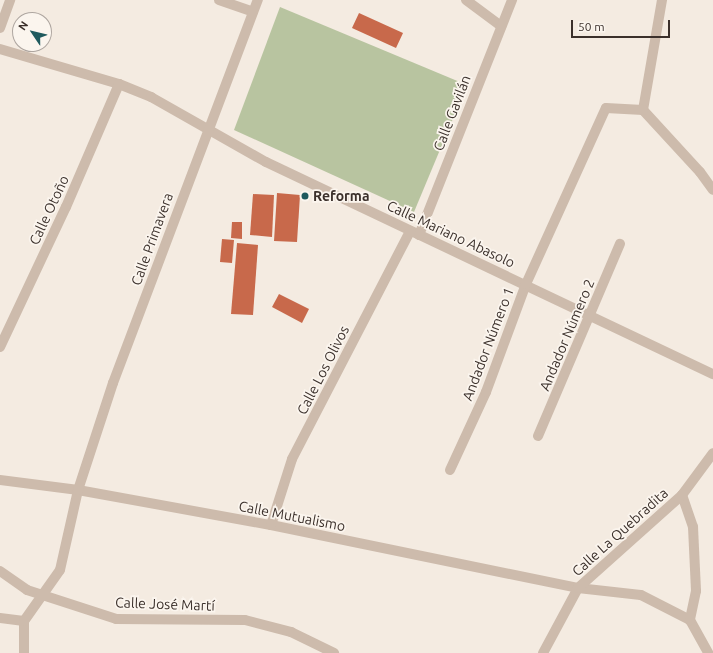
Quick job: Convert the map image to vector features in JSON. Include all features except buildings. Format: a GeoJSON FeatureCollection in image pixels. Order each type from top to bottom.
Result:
{"type":"FeatureCollection","features":[{"type":"Feature","properties":{"kind":"street"},"geometry":{"type":"LineString","coordinates":[[0,28],[10,0]]}},
{"type":"Feature","properties":{"kind":"street"},"geometry":{"type":"LineString","coordinates":[[219,0],[253,12]]}},
{"type":"Feature","properties":{"kind":"street","name":"Calle Primavera"},"geometry":{"type":"LineString","coordinates":[[24,621],[34,604],[44,595],[60,570],[78,490],[113,383],[258,0]]}},
{"type":"Feature","properties":{"kind":"street"},"geometry":{"type":"LineString","coordinates":[[466,0],[501,26]]}},
{"type":"Feature","properties":{"kind":"street","name":"Calle Gavilán"},"geometry":{"type":"LineString","coordinates":[[415,233],[512,0]]}},
{"type":"Feature","properties":{"kind":"street"},"geometry":{"type":"LineString","coordinates":[[662,0],[642,110],[700,172],[713,190]]}},
{"type":"Feature","properties":{"kind":"street","name":"Calle Mariano Abasolo"},"geometry":{"type":"LineString","coordinates":[[0,49],[120,84],[151,97],[266,162],[526,284],[590,317],[713,374]]}},
{"type":"Feature","properties":{"kind":"street","name":"Calle Otoño"},"geometry":{"type":"LineString","coordinates":[[0,347],[66,207],[120,84]]}},
{"type":"Feature","properties":{"kind":"street","name":"Andador Número 1"},"geometry":{"type":"LineString","coordinates":[[450,470],[486,392],[526,284],[606,108],[642,110]]}},
{"type":"Feature","properties":{"kind":"street","name":"Calle Los Olivos"},"geometry":{"type":"LineString","coordinates":[[271,525],[282,482],[292,459],[415,233]]}},
{"type":"Feature","properties":{"kind":"street","name":"Andador Número 2"},"geometry":{"type":"LineString","coordinates":[[538,436],[620,244]]}},
{"type":"Feature","properties":{"kind":"street","name":"Calle La Quebradita"},"geometry":{"type":"LineString","coordinates":[[543,653],[578,588],[682,495],[713,453]]}},
{"type":"Feature","properties":{"kind":"street","name":"Calle Mutualismo"},"geometry":{"type":"LineString","coordinates":[[0,480],[78,490],[271,525],[578,588],[641,595],[690,620]]}},
{"type":"Feature","properties":{"kind":"street"},"geometry":{"type":"LineString","coordinates":[[682,495],[693,527],[696,591],[690,620],[708,653]]}},
{"type":"Feature","properties":{"kind":"street","name":"Calle José Martí"},"geometry":{"type":"LineString","coordinates":[[0,571],[27,590],[116,619],[245,620],[291,632],[334,653]]}},
{"type":"Feature","properties":{"kind":"street"},"geometry":{"type":"LineString","coordinates":[[0,618],[24,621],[24,653]]}},
{"type":"Feature","properties":{"kind":"green space"},"geometry":{"type":"Polygon","coordinates":[[[280,7],[467,85],[414,212],[234,130],[280,7]]]}},
{"type":"Feature","properties":{"kind":"place","name":"Reforma"},"geometry":{"type":"Point","coordinates":[305,196]}}]}
